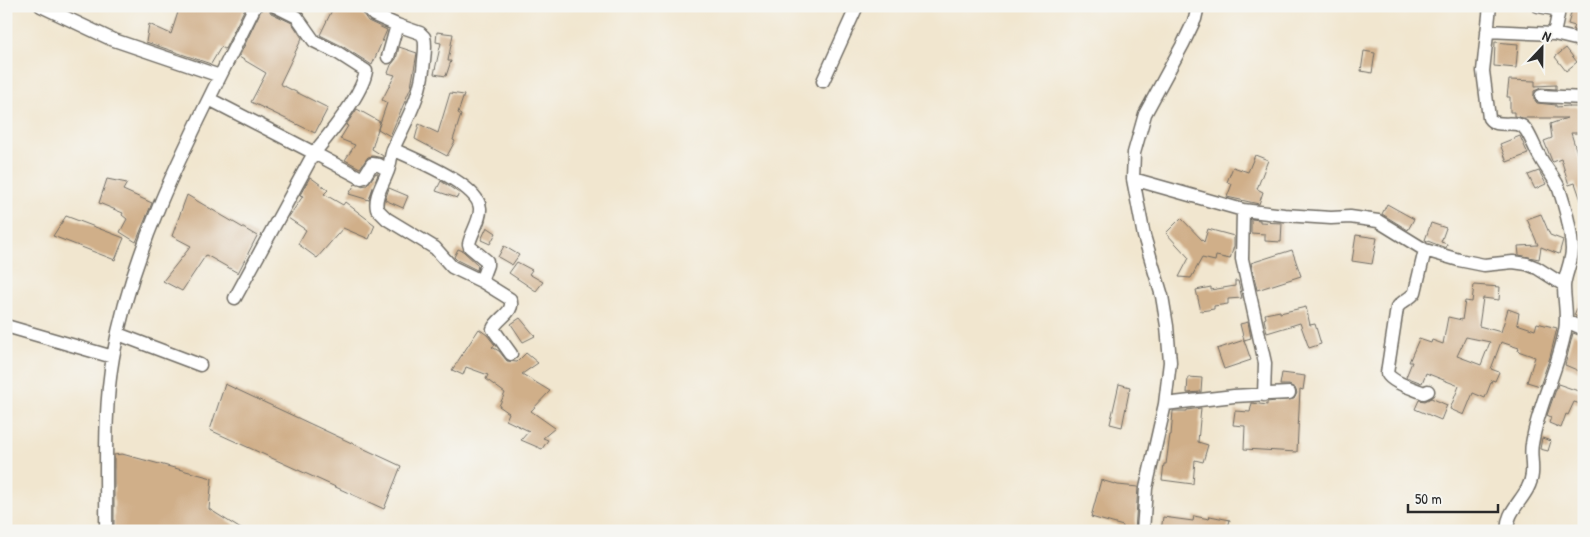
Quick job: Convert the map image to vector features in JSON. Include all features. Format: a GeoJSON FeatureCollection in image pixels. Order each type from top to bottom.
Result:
{"type":"FeatureCollection","features":[{"type":"Feature","properties":{"kind":"street"},"geometry":{"type":"LineString","coordinates":[[41,6],[111,38],[220,76]]}},
{"type":"Feature","properties":{"kind":"street"},"geometry":{"type":"LineString","coordinates":[[106,531],[108,407],[112,357],[136,268],[165,191],[208,99],[255,6]]}},
{"type":"Feature","properties":{"kind":"street"},"geometry":{"type":"LineString","coordinates":[[235,298],[314,153],[349,106],[366,71],[338,53],[314,41],[297,17],[275,6]]}},
{"type":"Feature","properties":{"kind":"street"},"geometry":{"type":"LineString","coordinates":[[370,6],[374,15],[423,35],[426,43],[423,76],[419,94],[393,149],[376,204],[380,213],[435,248],[452,267],[481,281],[510,299],[512,303],[511,309],[495,324],[493,329],[511,354]]}},
{"type":"Feature","properties":{"kind":"street"},"geometry":{"type":"LineString","coordinates":[[823,81],[857,6]]}},
{"type":"Feature","properties":{"kind":"street"},"geometry":{"type":"LineString","coordinates":[[1143,531],[1146,488],[1165,404],[1170,362],[1162,296],[1144,236],[1133,179],[1134,153],[1145,114],[1184,44],[1198,6]]}},
{"type":"Feature","properties":{"kind":"street"},"geometry":{"type":"LineString","coordinates":[[1490,6],[1483,71],[1489,118],[1494,123],[1516,124],[1523,127],[1557,186],[1569,224],[1572,250],[1564,285],[1566,321],[1558,361],[1543,402],[1532,442],[1531,478],[1528,490],[1510,514],[1507,522],[1508,531]]}},
{"type":"Feature","properties":{"kind":"street"},"geometry":{"type":"LineString","coordinates":[[1538,6],[1562,8],[1554,34]]}},
{"type":"Feature","properties":{"kind":"street"},"geometry":{"type":"LineString","coordinates":[[388,57],[397,25]]}},
{"type":"Feature","properties":{"kind":"street"},"geometry":{"type":"LineString","coordinates":[[1487,31],[1554,34],[1584,41]]}},
{"type":"Feature","properties":{"kind":"street"},"geometry":{"type":"LineString","coordinates":[[1541,96],[1584,98]]}},
{"type":"Feature","properties":{"kind":"street"},"geometry":{"type":"LineString","coordinates":[[208,99],[361,178],[364,178],[372,164],[379,165],[388,170]]}},
{"type":"Feature","properties":{"kind":"street"},"geometry":{"type":"LineString","coordinates":[[393,149],[462,184],[477,198],[480,211],[469,244],[487,261],[481,281]]}},
{"type":"Feature","properties":{"kind":"street"},"geometry":{"type":"LineString","coordinates":[[1133,179],[1243,210],[1284,215],[1331,218],[1350,217],[1378,221],[1424,250],[1484,265],[1513,262],[1527,264],[1564,285]]}},
{"type":"Feature","properties":{"kind":"street"},"geometry":{"type":"LineString","coordinates":[[1243,210],[1242,259],[1265,363],[1264,395]]}},
{"type":"Feature","properties":{"kind":"street"},"geometry":{"type":"LineString","coordinates":[[1424,250],[1415,292],[1413,296],[1400,303],[1395,314],[1386,373],[1402,383],[1424,392],[1428,391]]}},
{"type":"Feature","properties":{"kind":"street"},"geometry":{"type":"LineString","coordinates":[[1566,321],[1584,329]]}},
{"type":"Feature","properties":{"kind":"street"},"geometry":{"type":"LineString","coordinates":[[6,326],[112,357]]}},
{"type":"Feature","properties":{"kind":"street"},"geometry":{"type":"LineString","coordinates":[[118,334],[200,365]]}},
{"type":"Feature","properties":{"kind":"street"},"geometry":{"type":"LineString","coordinates":[[1165,404],[1224,397],[1290,393]]}},
{"type":"Feature","properties":{"kind":"building"},"geometry":{"type":"Polygon","coordinates":[[[180,6],[246,6],[225,49],[221,47],[211,64],[146,42],[149,24],[171,34],[180,6]]]}},
{"type":"Feature","properties":{"kind":"building"},"geometry":{"type":"Polygon","coordinates":[[[263,6],[267,6],[271,13],[292,23],[302,38],[280,84],[328,108],[315,133],[251,102],[266,73],[239,57],[263,6]]]}},
{"type":"Feature","properties":{"kind":"building"},"geometry":{"type":"Polygon","coordinates":[[[334,6],[362,6],[363,14],[368,21],[387,30],[372,65],[320,35],[334,6]]]}},
{"type":"Feature","properties":{"kind":"building"},"geometry":{"type":"Polygon","coordinates":[[[1573,6],[1584,6],[1584,33],[1573,30],[1575,26],[1568,24],[1573,6]]]}},
{"type":"Feature","properties":{"kind":"building"},"geometry":{"type":"Polygon","coordinates":[[[437,32],[453,34],[448,61],[451,61],[446,76],[434,74],[441,43],[436,42],[437,32]]]}},
{"type":"Feature","properties":{"kind":"building"},"geometry":{"type":"Polygon","coordinates":[[[1495,42],[1518,44],[1516,68],[1494,66],[1495,42]]]}},
{"type":"Feature","properties":{"kind":"building"},"geometry":{"type":"Polygon","coordinates":[[[399,47],[417,53],[411,87],[390,136],[378,129],[387,103],[382,100],[395,75],[388,73],[396,59],[399,47]]]}},
{"type":"Feature","properties":{"kind":"building"},"geometry":{"type":"Polygon","coordinates":[[[1566,48],[1577,62],[1566,71],[1555,57],[1566,48]]]}},
{"type":"Feature","properties":{"kind":"building"},"geometry":{"type":"Polygon","coordinates":[[[1364,51],[1375,53],[1372,73],[1361,71],[1364,51]]]}},
{"type":"Feature","properties":{"kind":"building"},"geometry":{"type":"Polygon","coordinates":[[[1509,80],[1535,81],[1535,86],[1556,85],[1556,89],[1541,88],[1534,91],[1534,99],[1537,103],[1556,105],[1556,107],[1584,107],[1584,133],[1571,133],[1584,175],[1584,203],[1582,203],[1575,183],[1569,185],[1561,159],[1552,161],[1544,141],[1552,138],[1550,124],[1567,118],[1523,118],[1514,116],[1514,112],[1510,112],[1510,97],[1507,97],[1509,80]]]}},
{"type":"Feature","properties":{"kind":"building"},"geometry":{"type":"Polygon","coordinates":[[[450,93],[464,95],[458,113],[461,115],[453,140],[455,141],[447,156],[415,139],[419,124],[438,133],[450,93]]]}},
{"type":"Feature","properties":{"kind":"building"},"geometry":{"type":"Polygon","coordinates":[[[357,109],[380,122],[372,149],[383,156],[383,158],[368,157],[360,168],[345,160],[355,145],[340,139],[348,126],[346,125],[357,109]]]}},
{"type":"Feature","properties":{"kind":"building"},"geometry":{"type":"Polygon","coordinates":[[[1520,136],[1528,154],[1507,162],[1500,144],[1520,136]]]}},
{"type":"Feature","properties":{"kind":"building"},"geometry":{"type":"Polygon","coordinates":[[[1255,155],[1268,160],[1257,189],[1263,192],[1259,204],[1227,197],[1232,184],[1227,182],[1233,167],[1248,172],[1255,155]]]}},
{"type":"Feature","properties":{"kind":"building"},"geometry":{"type":"Polygon","coordinates":[[[1539,171],[1546,184],[1535,189],[1528,175],[1539,171]]]}},
{"type":"Feature","properties":{"kind":"building"},"geometry":{"type":"Polygon","coordinates":[[[376,173],[378,174],[369,200],[349,194],[355,184],[367,185],[376,173]]]}},
{"type":"Feature","properties":{"kind":"building"},"geometry":{"type":"Polygon","coordinates":[[[310,177],[328,190],[324,194],[343,205],[345,202],[375,225],[369,239],[343,228],[317,258],[298,244],[306,230],[288,218],[303,196],[300,195],[310,177]]]}},
{"type":"Feature","properties":{"kind":"building"},"geometry":{"type":"Polygon","coordinates":[[[107,179],[127,183],[123,190],[152,203],[136,242],[120,232],[127,219],[122,215],[123,213],[99,203],[107,179]]]}},
{"type":"Feature","properties":{"kind":"building"},"geometry":{"type":"Polygon","coordinates":[[[441,181],[459,193],[457,198],[436,191],[441,181]]]}},
{"type":"Feature","properties":{"kind":"building"},"geometry":{"type":"Polygon","coordinates":[[[389,188],[408,196],[403,208],[385,200],[389,188]]]}},
{"type":"Feature","properties":{"kind":"building"},"geometry":{"type":"Polygon","coordinates":[[[187,195],[257,236],[238,273],[206,255],[182,291],[163,281],[191,246],[172,236],[187,195]]]}},
{"type":"Feature","properties":{"kind":"building"},"geometry":{"type":"Polygon","coordinates":[[[1387,204],[1414,219],[1408,230],[1382,214],[1387,204]]]}},
{"type":"Feature","properties":{"kind":"building"},"geometry":{"type":"Polygon","coordinates":[[[1541,214],[1550,235],[1563,240],[1559,254],[1541,247],[1539,259],[1519,255],[1518,246],[1538,245],[1527,219],[1541,214]]]}},
{"type":"Feature","properties":{"kind":"building"},"geometry":{"type":"Polygon","coordinates":[[[66,216],[124,238],[115,260],[53,236],[66,216]]]}},
{"type":"Feature","properties":{"kind":"building"},"geometry":{"type":"Polygon","coordinates":[[[1181,218],[1204,242],[1208,229],[1234,236],[1234,246],[1230,259],[1216,256],[1215,261],[1202,258],[1191,278],[1179,277],[1189,258],[1166,233],[1181,218]]]}},
{"type":"Feature","properties":{"kind":"building"},"geometry":{"type":"Polygon","coordinates":[[[1251,219],[1260,220],[1260,222],[1282,223],[1281,242],[1265,241],[1265,234],[1251,233],[1251,219]]]}},
{"type":"Feature","properties":{"kind":"building"},"geometry":{"type":"Polygon","coordinates":[[[1431,223],[1446,228],[1441,242],[1447,244],[1446,248],[1425,240],[1431,223]]]}},
{"type":"Feature","properties":{"kind":"building"},"geometry":{"type":"Polygon","coordinates":[[[487,227],[496,233],[490,244],[481,240],[487,227]]]}},
{"type":"Feature","properties":{"kind":"building"},"geometry":{"type":"Polygon","coordinates":[[[1356,235],[1377,238],[1372,264],[1352,261],[1356,235]]]}},
{"type":"Feature","properties":{"kind":"building"},"geometry":{"type":"Polygon","coordinates":[[[504,246],[519,255],[512,265],[498,257],[504,246]]]}},
{"type":"Feature","properties":{"kind":"building"},"geometry":{"type":"Polygon","coordinates":[[[458,249],[463,251],[478,265],[477,270],[454,257],[458,249]]]}},
{"type":"Feature","properties":{"kind":"building"},"geometry":{"type":"Polygon","coordinates":[[[1292,250],[1301,276],[1257,290],[1251,263],[1292,250]]]}},
{"type":"Feature","properties":{"kind":"building"},"geometry":{"type":"Polygon","coordinates":[[[517,262],[532,270],[529,274],[543,282],[536,291],[509,273],[517,262]]]}},
{"type":"Feature","properties":{"kind":"building"},"geometry":{"type":"Polygon","coordinates":[[[1235,281],[1238,281],[1242,298],[1228,299],[1228,304],[1214,306],[1214,309],[1201,311],[1196,290],[1211,287],[1211,290],[1235,286],[1235,281]]]}},
{"type":"Feature","properties":{"kind":"building"},"geometry":{"type":"Polygon","coordinates":[[[1474,285],[1500,287],[1499,300],[1483,298],[1479,326],[1501,332],[1508,309],[1519,313],[1517,324],[1535,330],[1537,323],[1557,328],[1540,386],[1527,382],[1535,357],[1518,351],[1519,348],[1501,342],[1491,369],[1499,372],[1495,381],[1492,380],[1485,398],[1473,393],[1464,415],[1450,409],[1459,386],[1426,373],[1422,383],[1406,377],[1412,362],[1409,362],[1419,339],[1431,343],[1432,340],[1443,344],[1448,317],[1462,320],[1465,301],[1472,302],[1474,285]],[[1466,337],[1457,356],[1481,365],[1490,342],[1466,337]]]}},
{"type":"Feature","properties":{"kind":"building"},"geometry":{"type":"Polygon","coordinates":[[[1584,294],[1584,320],[1574,315],[1584,294]]]}},
{"type":"Feature","properties":{"kind":"building"},"geometry":{"type":"Polygon","coordinates":[[[1306,307],[1310,325],[1315,324],[1321,344],[1309,348],[1300,323],[1267,333],[1264,319],[1266,318],[1265,314],[1280,311],[1280,313],[1306,307]]]}},
{"type":"Feature","properties":{"kind":"building"},"geometry":{"type":"Polygon","coordinates":[[[520,318],[535,336],[523,342],[511,324],[520,318]]]}},
{"type":"Feature","properties":{"kind":"building"},"geometry":{"type":"Polygon","coordinates":[[[1248,322],[1251,338],[1244,340],[1240,324],[1248,322]]]}},
{"type":"Feature","properties":{"kind":"building"},"geometry":{"type":"Polygon","coordinates":[[[479,329],[495,345],[492,347],[499,351],[507,361],[517,362],[526,353],[538,363],[522,374],[550,391],[531,411],[555,428],[543,438],[548,440],[542,449],[521,440],[529,431],[506,420],[509,413],[499,406],[505,393],[486,379],[488,375],[466,367],[463,375],[452,370],[479,329]]]}},
{"type":"Feature","properties":{"kind":"building"},"geometry":{"type":"Polygon","coordinates":[[[1573,333],[1584,337],[1584,373],[1565,365],[1573,333]]]}},
{"type":"Feature","properties":{"kind":"building"},"geometry":{"type":"Polygon","coordinates":[[[1244,340],[1251,360],[1224,369],[1217,349],[1244,340]]]}},
{"type":"Feature","properties":{"kind":"building"},"geometry":{"type":"Polygon","coordinates":[[[1282,373],[1305,376],[1303,390],[1300,389],[1297,452],[1244,449],[1245,426],[1233,425],[1235,411],[1250,412],[1252,403],[1267,405],[1267,402],[1294,399],[1297,393],[1295,388],[1289,385],[1280,385],[1282,373]]]}},
{"type":"Feature","properties":{"kind":"building"},"geometry":{"type":"Polygon","coordinates":[[[1188,377],[1202,378],[1201,392],[1187,393],[1188,377]]]}},
{"type":"Feature","properties":{"kind":"building"},"geometry":{"type":"Polygon","coordinates":[[[225,384],[401,466],[384,509],[210,430],[225,384]]]}},
{"type":"Feature","properties":{"kind":"building"},"geometry":{"type":"Polygon","coordinates":[[[1119,384],[1130,387],[1122,427],[1110,424],[1119,384]]]}},
{"type":"Feature","properties":{"kind":"building"},"geometry":{"type":"Polygon","coordinates":[[[1558,384],[1584,393],[1584,405],[1574,402],[1568,415],[1566,414],[1561,428],[1549,423],[1551,417],[1547,415],[1558,384]]]}},
{"type":"Feature","properties":{"kind":"building"},"geometry":{"type":"Polygon","coordinates":[[[1431,398],[1447,405],[1441,420],[1415,409],[1419,400],[1425,401],[1431,398]]]}},
{"type":"Feature","properties":{"kind":"building"},"geometry":{"type":"Polygon","coordinates":[[[1201,408],[1198,442],[1208,445],[1203,462],[1195,460],[1193,484],[1162,480],[1171,435],[1173,411],[1201,408]]]}},
{"type":"Feature","properties":{"kind":"building"},"geometry":{"type":"Polygon","coordinates":[[[1542,438],[1551,441],[1548,451],[1540,449],[1542,438]]]}},
{"type":"Feature","properties":{"kind":"building"},"geometry":{"type":"Polygon","coordinates":[[[122,454],[212,478],[209,509],[244,531],[114,531],[114,455],[122,454]]]}},
{"type":"Feature","properties":{"kind":"building"},"geometry":{"type":"Polygon","coordinates":[[[1101,480],[1118,485],[1138,487],[1135,531],[1123,531],[1123,526],[1091,517],[1101,480]]]}},
{"type":"Feature","properties":{"kind":"building"},"geometry":{"type":"Polygon","coordinates":[[[1194,516],[1209,519],[1210,516],[1230,520],[1227,531],[1161,531],[1163,517],[1193,521],[1194,516]]]}}]}
